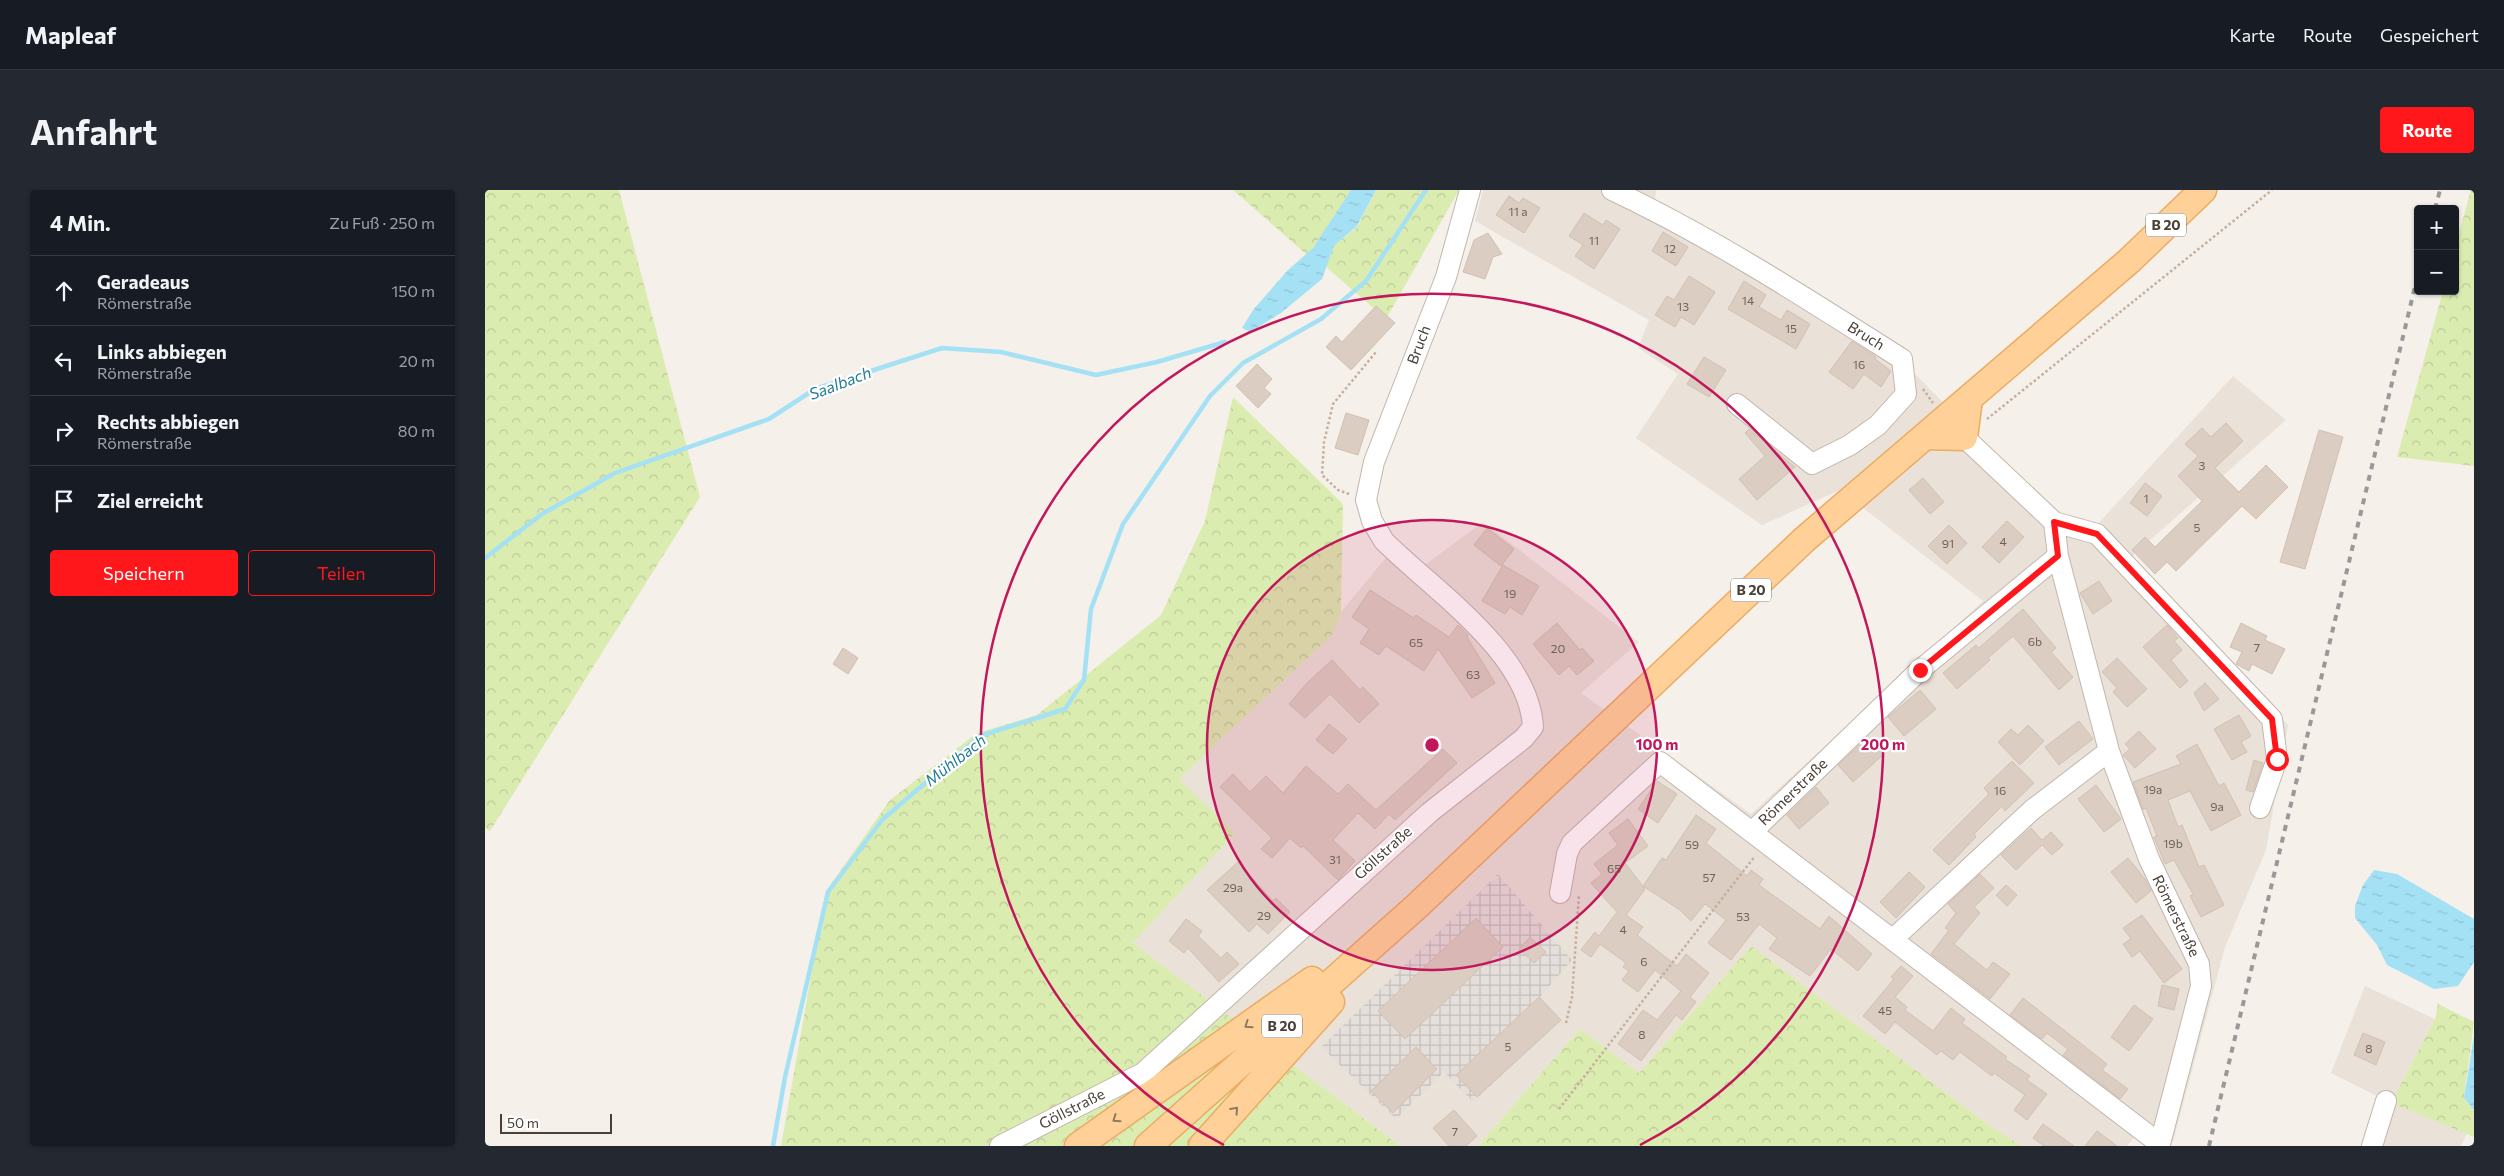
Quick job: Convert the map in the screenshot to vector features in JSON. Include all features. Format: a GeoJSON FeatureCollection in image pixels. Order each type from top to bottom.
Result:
{"type":"FeatureCollection","features":[{"type":"Feature","properties":{"kind":"main road","name":"B 20"},"geometry":{"type":"LineString","coordinates":[[1148,1146],[1417,906],[1805,539],[2129,261],[2203,190]]}},
{"type":"Feature","properties":{"kind":"main road"},"geometry":{"type":"LineString","coordinates":[[1925,436],[1964,437],[1969,399]]}},
{"type":"Feature","properties":{"kind":"main road"},"geometry":{"type":"LineString","coordinates":[[1078,1146],[1417,906]]}},
{"type":"Feature","properties":{"kind":"main road"},"geometry":{"type":"LineString","coordinates":[[1202,1146],[1417,906]]}},
{"type":"Feature","properties":{"kind":"street","name":"Bruch"},"geometry":{"type":"LineString","coordinates":[[1366,500],[1374,462],[1446,277],[1470,190]]}},
{"type":"Feature","properties":{"kind":"street","name":"Bruch"},"geometry":{"type":"LineString","coordinates":[[1612,190],[1647,206],[1808,299],[1902,359],[1906,394],[1878,425],[1850,445],[1812,464],[1737,404]]}},
{"type":"Feature","properties":{"kind":"street"},"geometry":{"type":"LineString","coordinates":[[1964,437],[2054,522],[2097,534],[2272,719],[2277,759],[2260,808]]}},
{"type":"Feature","properties":{"kind":"street","name":"Göllstraße"},"geometry":{"type":"LineString","coordinates":[[999,1146],[1143,1073],[1414,826],[1524,738],[1533,727],[1532,709],[1523,688],[1491,640],[1384,541],[1372,521],[1366,500]]}},
{"type":"Feature","properties":{"kind":"street","name":"Römerstraße"},"geometry":{"type":"LineString","coordinates":[[1570,892],[1567,854],[1572,843],[1660,762],[2160,1145],[2201,986],[2199,964],[2149,860],[2109,750],[2058,556],[2054,522]]}},
{"type":"Feature","properties":{"kind":"street","name":"Römerstraße"},"geometry":{"type":"LineString","coordinates":[[1759,836],[1920,670],[2058,556]]}},
{"type":"Feature","properties":{"kind":"street"},"geometry":{"type":"LineString","coordinates":[[1893,939],[2032,810],[2109,750]]}},
{"type":"Feature","properties":{"kind":"street"},"geometry":{"type":"LineString","coordinates":[[2372,1146],[2385,1101]]}},
{"type":"Feature","properties":{"kind":"path"},"geometry":{"type":"LineString","coordinates":[[1964,437],[2272,190]]}},
{"type":"Feature","properties":{"kind":"path"},"geometry":{"type":"LineString","coordinates":[[1366,500],[1338,490],[1322,475],[1324,442],[1333,404],[1376,352]]}},
{"type":"Feature","properties":{"kind":"path"},"geometry":{"type":"LineString","coordinates":[[1559,1109],[1759,836]]}},
{"type":"Feature","properties":{"kind":"path"},"geometry":{"type":"LineString","coordinates":[[1566,1024],[1572,997],[1570,892]]}},
{"type":"Feature","properties":{"kind":"shaded area"},"geometry":{"type":"Polygon","coordinates":[[[1483,190],[1656,190],[1654,211],[1904,363],[2049,509],[2095,527],[2233,376],[2286,420],[2131,557],[2288,725],[2266,850],[2225,947],[2173,1142],[2139,1131],[2127,1146],[2022,1146],[1990,1126],[1751,946],[1639,1073],[1580,1029],[1478,1146],[1400,1146],[1133,943],[1235,833],[1178,779],[1332,635],[1341,612],[1388,555],[1411,575],[1483,522],[1639,642],[1581,693],[1751,814],[1983,601],[1840,490],[1762,525],[1636,438],[1678,374],[1638,348],[1649,320],[1475,221],[1483,190]]]}},
{"type":"Feature","properties":{"kind":"shaded area"},"geometry":{"type":"Polygon","coordinates":[[[1498,874],[1572,960],[1540,997],[1561,1020],[1473,1102],[1444,1072],[1396,1119],[1321,1047],[1498,874]]]}},
{"type":"Feature","properties":{"kind":"shaded area"},"geometry":{"type":"Polygon","coordinates":[[[2365,986],[2435,1019],[2391,1103],[2331,1073],[2365,986]]]}},
{"type":"Feature","properties":{"kind":"shaded area"},"geometry":{"type":"Polygon","coordinates":[[[2391,1103],[2467,1133],[2461,1146],[2378,1146],[2391,1103]]]}},
{"type":"Feature","properties":{"kind":"green space"},"geometry":{"type":"Polygon","coordinates":[[[485,190],[619,190],[700,497],[490,831],[485,828],[485,190]]]}},
{"type":"Feature","properties":{"kind":"green space"},"geometry":{"type":"Polygon","coordinates":[[[1233,190],[1352,190],[1313,248],[1306,254],[1233,190]]]}},
{"type":"Feature","properties":{"kind":"green space"},"geometry":{"type":"Polygon","coordinates":[[[1376,190],[1459,190],[1386,319],[1326,267],[1334,246],[1357,227],[1376,190]]]}},
{"type":"Feature","properties":{"kind":"green space"},"geometry":{"type":"Polygon","coordinates":[[[2471,190],[2474,190],[2474,466],[2397,457],[2442,295],[2459,295],[2459,233],[2471,190]]]}},
{"type":"Feature","properties":{"kind":"green space"},"geometry":{"type":"Polygon","coordinates":[[[1233,397],[1343,504],[1341,612],[1332,635],[1179,779],[1235,833],[1133,943],[1400,1146],[781,1146],[826,891],[890,800],[977,733],[1037,715],[1161,615],[1205,521],[1233,397]]]}},
{"type":"Feature","properties":{"kind":"green space"},"geometry":{"type":"Polygon","coordinates":[[[1751,946],[1990,1126],[2022,1146],[1478,1146],[1580,1029],[1639,1073],[1751,946]]]}},
{"type":"Feature","properties":{"kind":"green space"},"geometry":{"type":"Polygon","coordinates":[[[2438,1004],[2474,1022],[2464,1098],[2474,1110],[2474,1137],[2391,1103],[2435,1019],[2438,1004]]]}},
{"type":"Feature","properties":{"kind":"water"},"geometry":{"type":"Polygon","coordinates":[[[1351,190],[1376,190],[1357,226],[1334,246],[1322,279],[1281,313],[1250,332],[1242,328],[1253,310],[1288,270],[1313,248],[1351,190]]]}},
{"type":"Feature","properties":{"kind":"water"},"geometry":{"type":"Polygon","coordinates":[[[2374,870],[2397,874],[2474,919],[2474,962],[2458,986],[2434,989],[2387,965],[2377,945],[2355,918],[2355,906],[2363,885],[2374,870]]]}},
{"type":"Feature","properties":{"kind":"water"},"geometry":{"type":"Polygon","coordinates":[[[2474,1035],[2474,1110],[2464,1098],[2474,1035]]]}},
{"type":"Feature","properties":{"kind":"building"},"geometry":{"type":"Polygon","coordinates":[[[1509,196],[1519,203],[1523,198],[1540,208],[1524,233],[1496,215],[1509,196]]]}},
{"type":"Feature","properties":{"kind":"building"},"geometry":{"type":"Polygon","coordinates":[[[1584,213],[1603,225],[1606,220],[1620,229],[1594,269],[1575,256],[1583,245],[1569,236],[1584,213]]]}},
{"type":"Feature","properties":{"kind":"building"},"geometry":{"type":"Polygon","coordinates":[[[1663,232],[1688,247],[1676,266],[1652,251],[1663,232]]]}},
{"type":"Feature","properties":{"kind":"building"},"geometry":{"type":"Polygon","coordinates":[[[1488,233],[1502,254],[1493,257],[1485,279],[1463,272],[1474,240],[1488,233]]]}},
{"type":"Feature","properties":{"kind":"building"},"geometry":{"type":"Polygon","coordinates":[[[1689,276],[1715,292],[1694,325],[1681,317],[1675,327],[1655,315],[1667,296],[1674,300],[1689,276]]]}},
{"type":"Feature","properties":{"kind":"building"},"geometry":{"type":"Polygon","coordinates":[[[1744,281],[1766,295],[1759,307],[1781,320],[1787,310],[1810,324],[1796,349],[1728,309],[1744,281]]]}},
{"type":"Feature","properties":{"kind":"building"},"geometry":{"type":"Polygon","coordinates":[[[1376,306],[1395,323],[1351,370],[1326,347],[1336,336],[1342,342],[1376,306]]]}},
{"type":"Feature","properties":{"kind":"building"},"geometry":{"type":"Polygon","coordinates":[[[1852,341],[1876,357],[1875,359],[1891,371],[1881,387],[1864,374],[1853,389],[1829,372],[1852,341]]]}},
{"type":"Feature","properties":{"kind":"building"},"geometry":{"type":"Polygon","coordinates":[[[1704,357],[1726,370],[1709,397],[1687,384],[1704,357]]]}},
{"type":"Feature","properties":{"kind":"building"},"geometry":{"type":"Polygon","coordinates":[[[1257,364],[1272,379],[1264,388],[1271,394],[1258,408],[1236,386],[1257,364]]]}},
{"type":"Feature","properties":{"kind":"building"},"geometry":{"type":"Polygon","coordinates":[[[1346,413],[1369,420],[1358,455],[1335,448],[1346,413]]]}},
{"type":"Feature","properties":{"kind":"building"},"geometry":{"type":"Polygon","coordinates":[[[2226,423],[2243,441],[2215,468],[2239,492],[2266,465],[2288,487],[2256,519],[2242,506],[2176,571],[2167,562],[2155,574],[2132,550],[2145,537],[2155,547],[2202,501],[2178,476],[2198,456],[2185,444],[2202,428],[2211,437],[2226,423]]]}},
{"type":"Feature","properties":{"kind":"building"},"geometry":{"type":"Polygon","coordinates":[[[1749,429],[1795,467],[1757,500],[1739,479],[1765,456],[1745,433],[1749,429]]]}},
{"type":"Feature","properties":{"kind":"building"},"geometry":{"type":"Polygon","coordinates":[[[2319,430],[2343,437],[2305,569],[2280,562],[2319,430]]]}},
{"type":"Feature","properties":{"kind":"building"},"geometry":{"type":"Polygon","coordinates":[[[1923,478],[1944,502],[1930,514],[1909,490],[1923,478]]]}},
{"type":"Feature","properties":{"kind":"building"},"geometry":{"type":"Polygon","coordinates":[[[2145,483],[2162,496],[2147,516],[2130,503],[2145,483]]]}},
{"type":"Feature","properties":{"kind":"building"},"geometry":{"type":"Polygon","coordinates":[[[2007,521],[2024,537],[1999,563],[1982,547],[2007,521]]]}},
{"type":"Feature","properties":{"kind":"building"},"geometry":{"type":"Polygon","coordinates":[[[1949,525],[1967,543],[1947,564],[1928,546],[1949,525]]]}},
{"type":"Feature","properties":{"kind":"building"},"geometry":{"type":"Polygon","coordinates":[[[1487,528],[1514,549],[1501,566],[1474,545],[1487,528]]]}},
{"type":"Feature","properties":{"kind":"building"},"geometry":{"type":"Polygon","coordinates":[[[1503,565],[1539,586],[1522,615],[1510,607],[1505,614],[1482,601],[1503,565]]]}},
{"type":"Feature","properties":{"kind":"building"},"geometry":{"type":"Polygon","coordinates":[[[2099,581],[2112,601],[2093,614],[2080,593],[2099,581]]]}},
{"type":"Feature","properties":{"kind":"building"},"geometry":{"type":"Polygon","coordinates":[[[1370,590],[1414,618],[1416,615],[1449,637],[1458,625],[1468,635],[1467,637],[1495,683],[1472,698],[1438,649],[1424,671],[1386,646],[1379,655],[1360,643],[1369,629],[1352,617],[1370,590]]]}},
{"type":"Feature","properties":{"kind":"building"},"geometry":{"type":"Polygon","coordinates":[[[2023,609],[2056,648],[2051,652],[2073,677],[2059,690],[2013,636],[1988,658],[1990,660],[1957,689],[1943,673],[1976,645],[1979,648],[2023,609]]]}},
{"type":"Feature","properties":{"kind":"building"},"geometry":{"type":"Polygon","coordinates":[[[1557,623],[1580,650],[1582,648],[1594,661],[1577,675],[1569,666],[1559,675],[1533,644],[1557,623]]]}},
{"type":"Feature","properties":{"kind":"building"},"geometry":{"type":"Polygon","coordinates":[[[2241,623],[2267,636],[2265,640],[2285,649],[2272,674],[2252,664],[2249,671],[2236,664],[2242,652],[2230,647],[2241,623]]]}},
{"type":"Feature","properties":{"kind":"building"},"geometry":{"type":"Polygon","coordinates":[[[2167,625],[2178,638],[2174,641],[2182,650],[2171,660],[2188,681],[2180,688],[2143,647],[2167,625]]]}},
{"type":"Feature","properties":{"kind":"building"},"geometry":{"type":"Polygon","coordinates":[[[843,648],[858,658],[848,674],[833,664],[843,648]]]}},
{"type":"Feature","properties":{"kind":"building"},"geometry":{"type":"Polygon","coordinates":[[[2117,658],[2147,689],[2127,707],[2113,692],[2117,688],[2102,672],[2117,658]]]}},
{"type":"Feature","properties":{"kind":"building"},"geometry":{"type":"Polygon","coordinates":[[[1332,660],[1360,690],[1363,687],[1379,704],[1359,723],[1330,694],[1305,718],[1289,704],[1307,683],[1332,660]]]}},
{"type":"Feature","properties":{"kind":"building"},"geometry":{"type":"Polygon","coordinates":[[[2205,683],[2219,699],[2204,711],[2194,693],[2205,683]]]}},
{"type":"Feature","properties":{"kind":"building"},"geometry":{"type":"Polygon","coordinates":[[[1920,690],[1936,709],[1904,736],[1888,717],[1920,690]]]}},
{"type":"Feature","properties":{"kind":"building"},"geometry":{"type":"Polygon","coordinates":[[[2239,715],[2251,736],[2241,742],[2247,752],[2232,760],[2214,729],[2239,715]]]}},
{"type":"Feature","properties":{"kind":"building"},"geometry":{"type":"Polygon","coordinates":[[[2079,721],[2093,739],[2059,765],[2045,747],[2079,721]]]}},
{"type":"Feature","properties":{"kind":"building"},"geometry":{"type":"Polygon","coordinates":[[[1329,724],[1347,739],[1333,754],[1316,740],[1329,724]]]}},
{"type":"Feature","properties":{"kind":"building"},"geometry":{"type":"Polygon","coordinates":[[[2028,725],[2044,741],[2020,765],[1998,742],[2011,729],[2018,735],[2028,725]]]}},
{"type":"Feature","properties":{"kind":"building"},"geometry":{"type":"Polygon","coordinates":[[[2139,731],[2156,749],[2135,768],[2123,755],[2130,749],[2125,744],[2139,731]]]}},
{"type":"Feature","properties":{"kind":"building"},"geometry":{"type":"Polygon","coordinates":[[[1868,737],[1884,754],[1853,782],[1838,765],[1868,737]]]}},
{"type":"Feature","properties":{"kind":"building"},"geometry":{"type":"Polygon","coordinates":[[[2197,744],[2219,786],[2224,783],[2241,815],[2211,831],[2190,791],[2168,800],[2178,827],[2182,825],[2199,867],[2204,865],[2224,905],[2201,917],[2190,896],[2193,894],[2174,860],[2165,864],[2154,837],[2157,836],[2146,808],[2143,810],[2133,782],[2181,764],[2176,756],[2197,744]]]}},
{"type":"Feature","properties":{"kind":"building"},"geometry":{"type":"Polygon","coordinates":[[[1443,749],[1457,763],[1395,820],[1389,814],[1375,829],[1358,813],[1333,840],[1355,861],[1338,880],[1303,846],[1301,848],[1290,838],[1272,858],[1261,849],[1272,838],[1220,787],[1233,774],[1250,792],[1266,776],[1283,793],[1306,766],[1338,794],[1348,784],[1376,810],[1443,749]]]}},
{"type":"Feature","properties":{"kind":"building"},"geometry":{"type":"Polygon","coordinates":[[[2254,760],[2263,763],[2253,792],[2246,790],[2254,760]]]}},
{"type":"Feature","properties":{"kind":"building"},"geometry":{"type":"Polygon","coordinates":[[[2012,761],[2034,783],[2005,811],[2002,806],[1974,834],[1976,837],[1949,865],[1933,850],[1989,794],[1984,788],[2012,761]]]}},
{"type":"Feature","properties":{"kind":"building"},"geometry":{"type":"Polygon","coordinates":[[[1657,781],[1677,794],[1658,823],[1638,809],[1657,781]]]}},
{"type":"Feature","properties":{"kind":"building"},"geometry":{"type":"Polygon","coordinates":[[[2096,785],[2121,819],[2104,832],[2078,799],[2096,785]]]}},
{"type":"Feature","properties":{"kind":"building"},"geometry":{"type":"Polygon","coordinates":[[[1816,787],[1829,803],[1799,829],[1787,815],[1816,787]]]}},
{"type":"Feature","properties":{"kind":"building"},"geometry":{"type":"Polygon","coordinates":[[[1696,815],[1716,829],[1706,843],[1747,876],[1751,870],[1763,879],[1759,885],[1820,929],[1829,916],[1872,954],[1858,971],[1831,949],[1810,976],[1769,949],[1777,938],[1759,924],[1731,960],[1708,943],[1726,920],[1705,904],[1691,921],[1680,910],[1643,886],[1662,858],[1666,860],[1696,815]]]}},
{"type":"Feature","properties":{"kind":"building"},"geometry":{"type":"Polygon","coordinates":[[[1628,819],[1648,846],[1625,863],[1645,889],[1626,915],[1643,927],[1637,935],[1677,966],[1686,954],[1709,973],[1690,997],[1696,1002],[1682,1020],[1676,1015],[1641,1061],[1618,1044],[1643,1010],[1657,1020],[1681,991],[1655,970],[1638,992],[1622,980],[1629,971],[1623,967],[1626,963],[1600,944],[1591,957],[1581,950],[1595,932],[1599,936],[1617,912],[1591,883],[1602,874],[1594,864],[1618,845],[1609,833],[1628,819]]]}},
{"type":"Feature","properties":{"kind":"building"},"geometry":{"type":"Polygon","coordinates":[[[2031,828],[2042,840],[2051,832],[2063,845],[2052,855],[2042,845],[2016,870],[2001,855],[2031,828]]]}},
{"type":"Feature","properties":{"kind":"building"},"geometry":{"type":"Polygon","coordinates":[[[2128,858],[2145,879],[2151,891],[2136,903],[2111,872],[2128,858]]]}},
{"type":"Feature","properties":{"kind":"building"},"geometry":{"type":"Polygon","coordinates":[[[1238,862],[1273,901],[1276,898],[1290,912],[1268,934],[1257,924],[1249,932],[1207,890],[1238,862]]]}},
{"type":"Feature","properties":{"kind":"building"},"geometry":{"type":"Polygon","coordinates":[[[1909,872],[1925,887],[1896,918],[1880,902],[1909,872]]]}},
{"type":"Feature","properties":{"kind":"building"},"geometry":{"type":"Polygon","coordinates":[[[1980,874],[1994,888],[1974,907],[1980,913],[1954,944],[1987,970],[1993,962],[2010,974],[1990,999],[1931,954],[1949,930],[1945,928],[1956,913],[1948,904],[1980,874]]]}},
{"type":"Feature","properties":{"kind":"building"},"geometry":{"type":"Polygon","coordinates":[[[2006,885],[2017,895],[2007,906],[1996,895],[2006,885]]]}},
{"type":"Feature","properties":{"kind":"building"},"geometry":{"type":"Polygon","coordinates":[[[2142,915],[2182,969],[2164,983],[2140,951],[2132,957],[2123,944],[2131,939],[2123,928],[2142,915]]]}},
{"type":"Feature","properties":{"kind":"building"},"geometry":{"type":"Polygon","coordinates":[[[1476,918],[1503,947],[1405,1039],[1378,1011],[1476,918]]]}},
{"type":"Feature","properties":{"kind":"building"},"geometry":{"type":"Polygon","coordinates":[[[1186,919],[1202,931],[1198,936],[1221,958],[1227,952],[1239,964],[1219,982],[1188,948],[1184,953],[1169,941],[1186,919]]]}},
{"type":"Feature","properties":{"kind":"building"},"geometry":{"type":"Polygon","coordinates":[[[1530,937],[1546,952],[1534,963],[1519,949],[1530,937]]]}},
{"type":"Feature","properties":{"kind":"building"},"geometry":{"type":"Polygon","coordinates":[[[1901,966],[1913,976],[1895,997],[1907,1007],[1905,1010],[1933,1031],[1951,1008],[1965,1019],[1962,1023],[2007,1057],[2005,1059],[2030,1076],[2027,1080],[2047,1094],[2027,1120],[2014,1110],[2025,1095],[1994,1073],[1992,1076],[1960,1052],[1953,1060],[1941,1051],[1937,1055],[1895,1022],[1885,1034],[1863,1016],[1894,979],[1891,977],[1901,966]]]}},
{"type":"Feature","properties":{"kind":"building"},"geometry":{"type":"Polygon","coordinates":[[[2162,985],[2179,989],[2174,1010],[2158,1006],[2162,985]]]}},
{"type":"Feature","properties":{"kind":"building"},"geometry":{"type":"Polygon","coordinates":[[[1539,997],[1561,1020],[1477,1097],[1456,1075],[1539,997]]]}},
{"type":"Feature","properties":{"kind":"building"},"geometry":{"type":"Polygon","coordinates":[[[2023,998],[2107,1064],[2102,1070],[2128,1089],[2120,1099],[2063,1055],[2068,1049],[2047,1033],[2042,1039],[2010,1015],[2023,998]]]}},
{"type":"Feature","properties":{"kind":"building"},"geometry":{"type":"Polygon","coordinates":[[[2134,1005],[2153,1019],[2129,1051],[2111,1037],[2134,1005]]]}},
{"type":"Feature","properties":{"kind":"building"},"geometry":{"type":"Polygon","coordinates":[[[2363,1033],[2385,1042],[2376,1065],[2354,1055],[2363,1033]]]}},
{"type":"Feature","properties":{"kind":"building"},"geometry":{"type":"Polygon","coordinates":[[[1416,1047],[1437,1069],[1393,1113],[1371,1091],[1416,1047]]]}},
{"type":"Feature","properties":{"kind":"building"},"geometry":{"type":"Polygon","coordinates":[[[1454,1110],[1477,1136],[1466,1146],[1449,1146],[1433,1128],[1454,1110]]]}},
{"type":"Feature","properties":{"kind":"building"},"geometry":{"type":"Polygon","coordinates":[[[2043,1124],[2074,1146],[2044,1146],[2033,1138],[2043,1124]]]}},
{"type":"Feature","properties":{"kind":"building"},"geometry":{"type":"Polygon","coordinates":[[[2097,1131],[2117,1146],[2085,1146],[2097,1131]]]}},
{"type":"Feature","properties":{"kind":"waterway","name":"Mühlbach"},"geometry":{"type":"LineString","coordinates":[[773,1146],[785,1077],[828,892],[882,820],[980,736],[1065,709],[1084,680],[1091,609],[1123,524],[1210,396],[1243,363],[1321,319],[1366,281],[1426,190]]}},
{"type":"Feature","properties":{"kind":"waterway","name":"Saalbach"},"geometry":{"type":"LineString","coordinates":[[485,558],[542,514],[615,473],[769,419],[815,389],[942,348],[1001,352],[1096,375],[1157,362],[1225,342]]}},
{"type":"Feature","properties":{"kind":"railway"},"geometry":{"type":"LineString","coordinates":[[2436,205],[2440,190]]}},
{"type":"Feature","properties":{"kind":"railway"},"geometry":{"type":"LineString","coordinates":[[2209,1146],[2414,291]]}},
{"type":"Feature","properties":{"kind":"route"},"geometry":{"type":"LineString","coordinates":[[1920,670],[2058,556],[2054,522],[2097,534],[2272,719],[2277,759]]}}]}
